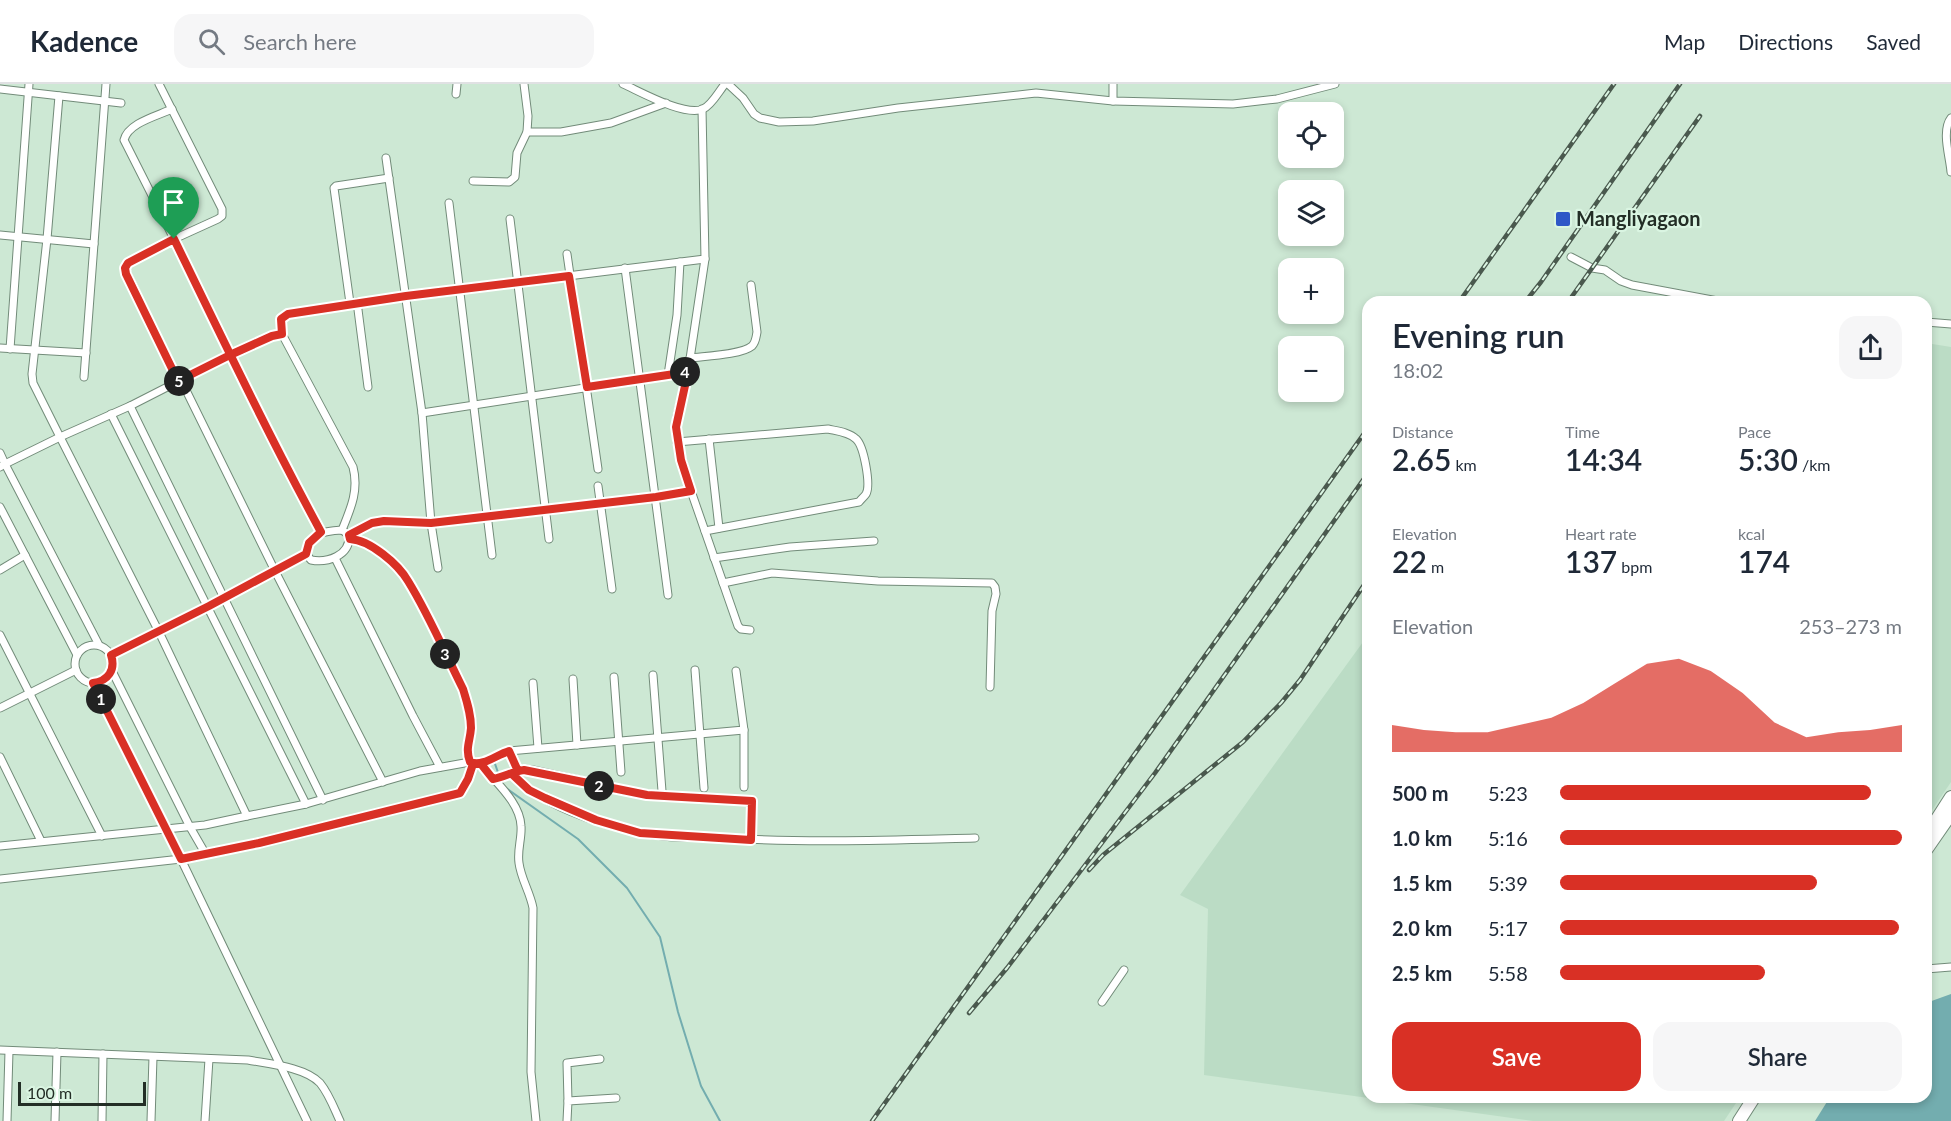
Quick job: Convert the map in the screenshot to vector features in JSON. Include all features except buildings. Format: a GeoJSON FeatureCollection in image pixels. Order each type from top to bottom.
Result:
{"type":"FeatureCollection","features":[{"type":"Feature","properties":{"kind":"main road"},"geometry":{"type":"LineString","coordinates":[[1932,827],[1951,797]]}},
{"type":"Feature","properties":{"kind":"main road"},"geometry":{"type":"LineString","coordinates":[[1932,841],[1951,813]]}},
{"type":"Feature","properties":{"kind":"main road"},"geometry":{"type":"LineString","coordinates":[[1739,1121],[1751,1103]]}},
{"type":"Feature","properties":{"kind":"main road"},"geometry":{"type":"LineString","coordinates":[[1746,1121],[1758,1103]]}},
{"type":"Feature","properties":{"kind":"street"},"geometry":{"type":"LineString","coordinates":[[10,349],[29,84]]}},
{"type":"Feature","properties":{"kind":"street"},"geometry":{"type":"LineString","coordinates":[[84,377],[106,84]]}},
{"type":"Feature","properties":{"kind":"street"},"geometry":{"type":"LineString","coordinates":[[159,84],[222,209],[222,216],[128,263],[125,268],[126,274],[383,782]]}},
{"type":"Feature","properties":{"kind":"street"},"geometry":{"type":"LineString","coordinates":[[456,94],[457,84]]}},
{"type":"Feature","properties":{"kind":"street"},"geometry":{"type":"LineString","coordinates":[[473,181],[509,182],[515,177],[520,144],[527,132],[528,116],[524,84]]}},
{"type":"Feature","properties":{"kind":"street"},"geometry":{"type":"LineString","coordinates":[[623,84],[688,110],[702,109],[707,106],[726,84],[743,98],[754,114],[760,118],[779,122],[813,121],[898,108],[1036,93],[1113,101],[1233,104],[1277,99],[1335,84]]}},
{"type":"Feature","properties":{"kind":"street"},"geometry":{"type":"LineString","coordinates":[[1113,84],[1113,101]]}},
{"type":"Feature","properties":{"kind":"street"},"geometry":{"type":"LineString","coordinates":[[0,89],[122,103]]}},
{"type":"Feature","properties":{"kind":"street"},"geometry":{"type":"LineString","coordinates":[[59,96],[47,239],[32,374],[33,383],[159,632],[247,816]]}},
{"type":"Feature","properties":{"kind":"street"},"geometry":{"type":"LineString","coordinates":[[527,132],[561,132],[611,123],[666,103]]}},
{"type":"Feature","properties":{"kind":"street"},"geometry":{"type":"LineString","coordinates":[[172,109],[134,126],[125,133],[124,140],[282,459],[321,532]]}},
{"type":"Feature","properties":{"kind":"street"},"geometry":{"type":"LineString","coordinates":[[702,109],[705,259],[688,372],[677,416],[677,442],[691,491],[738,626],[741,629],[750,630]]}},
{"type":"Feature","properties":{"kind":"street"},"geometry":{"type":"LineString","coordinates":[[1951,118],[1948,123],[1947,137],[1951,172]]}},
{"type":"Feature","properties":{"kind":"street"},"geometry":{"type":"LineString","coordinates":[[386,158],[422,413],[431,523],[438,568]]}},
{"type":"Feature","properties":{"kind":"street"},"geometry":{"type":"LineString","coordinates":[[368,387],[334,188],[389,178]]}},
{"type":"Feature","properties":{"kind":"street"},"geometry":{"type":"LineString","coordinates":[[449,203],[492,555]]}},
{"type":"Feature","properties":{"kind":"street"},"geometry":{"type":"LineString","coordinates":[[510,219],[549,539]]}},
{"type":"Feature","properties":{"kind":"street"},"geometry":{"type":"LineString","coordinates":[[0,235],[93,244]]}},
{"type":"Feature","properties":{"kind":"street"},"geometry":{"type":"LineString","coordinates":[[567,254],[598,469]]}},
{"type":"Feature","properties":{"kind":"street"},"geometry":{"type":"LineString","coordinates":[[1571,257],[1592,268],[1605,270],[1621,281],[1632,285],[1691,296]]}},
{"type":"Feature","properties":{"kind":"street"},"geometry":{"type":"LineString","coordinates":[[342,530],[355,498],[357,480],[353,467],[282,332],[281,319],[288,314],[353,303],[705,259]]}},
{"type":"Feature","properties":{"kind":"street"},"geometry":{"type":"LineString","coordinates":[[668,375],[677,315],[680,262]]}},
{"type":"Feature","properties":{"kind":"street"},"geometry":{"type":"LineString","coordinates":[[625,268],[668,595]]}},
{"type":"Feature","properties":{"kind":"street"},"geometry":{"type":"LineString","coordinates":[[690,358],[743,350],[752,345],[756,340],[757,332],[751,285]]}},
{"type":"Feature","properties":{"kind":"street"},"geometry":{"type":"LineString","coordinates":[[1932,322],[1951,324]]}},
{"type":"Feature","properties":{"kind":"street"},"geometry":{"type":"LineString","coordinates":[[3,466],[282,332]]}},
{"type":"Feature","properties":{"kind":"street"},"geometry":{"type":"LineString","coordinates":[[0,348],[86,353]]}},
{"type":"Feature","properties":{"kind":"street"},"geometry":{"type":"LineString","coordinates":[[422,413],[688,372]]}},
{"type":"Feature","properties":{"kind":"street"},"geometry":{"type":"LineString","coordinates":[[130,405],[323,800]]}},
{"type":"Feature","properties":{"kind":"street"},"geometry":{"type":"LineString","coordinates":[[111,414],[306,804]]}},
{"type":"Feature","properties":{"kind":"street"},"geometry":{"type":"LineString","coordinates":[[677,442],[828,429],[844,432],[855,438],[861,445],[868,482],[866,494],[859,502],[705,531]]}},
{"type":"Feature","properties":{"kind":"street"},"geometry":{"type":"LineString","coordinates":[[709,439],[719,528]]}},
{"type":"Feature","properties":{"kind":"street"},"geometry":{"type":"LineString","coordinates":[[0,453],[3,466],[99,645]]}},
{"type":"Feature","properties":{"kind":"street"},"geometry":{"type":"LineString","coordinates":[[598,486],[612,589]]}},
{"type":"Feature","properties":{"kind":"street"},"geometry":{"type":"LineString","coordinates":[[306,554],[311,560],[321,562],[335,558],[348,545],[349,537],[372,523],[384,521],[431,523],[691,491]]}},
{"type":"Feature","properties":{"kind":"street"},"geometry":{"type":"LineString","coordinates":[[0,507],[77,655],[76,670],[82,679],[93,683],[104,680],[112,671]]}},
{"type":"Feature","properties":{"kind":"street"},"geometry":{"type":"LineString","coordinates":[[111,655],[306,554],[309,543],[321,532],[342,530]]}},
{"type":"Feature","properties":{"kind":"street"},"geometry":{"type":"LineString","coordinates":[[342,530],[349,537],[363,542],[393,562],[408,580],[463,689],[469,708],[471,729],[466,753],[474,763],[498,778],[519,811],[521,828],[519,860],[521,872],[531,894],[533,908],[531,1072],[537,1121]]}},
{"type":"Feature","properties":{"kind":"street"},"geometry":{"type":"LineString","coordinates":[[714,558],[790,547],[874,541]]}},
{"type":"Feature","properties":{"kind":"street"},"geometry":{"type":"LineString","coordinates":[[0,570],[25,555]]}},
{"type":"Feature","properties":{"kind":"street"},"geometry":{"type":"LineString","coordinates":[[335,558],[440,767]]}},
{"type":"Feature","properties":{"kind":"street"},"geometry":{"type":"LineString","coordinates":[[723,583],[772,573],[878,581],[992,583],[996,594],[992,611],[990,687]]}},
{"type":"Feature","properties":{"kind":"street"},"geometry":{"type":"LineString","coordinates":[[0,635],[102,836]]}},
{"type":"Feature","properties":{"kind":"street"},"geometry":{"type":"LineString","coordinates":[[77,655],[86,646],[99,645],[111,655],[112,671],[205,853]]}},
{"type":"Feature","properties":{"kind":"street"},"geometry":{"type":"LineString","coordinates":[[0,708],[76,670]]}},
{"type":"Feature","properties":{"kind":"street"},"geometry":{"type":"LineString","coordinates":[[695,670],[704,788]]}},
{"type":"Feature","properties":{"kind":"street"},"geometry":{"type":"LineString","coordinates":[[736,671],[744,730],[744,788]]}},
{"type":"Feature","properties":{"kind":"street"},"geometry":{"type":"LineString","coordinates":[[654,675],[662,791]]}},
{"type":"Feature","properties":{"kind":"street"},"geometry":{"type":"LineString","coordinates":[[614,677],[621,772]]}},
{"type":"Feature","properties":{"kind":"street"},"geometry":{"type":"LineString","coordinates":[[573,679],[578,745]]}},
{"type":"Feature","properties":{"kind":"street"},"geometry":{"type":"LineString","coordinates":[[93,683],[181,859],[307,1121]]}},
{"type":"Feature","properties":{"kind":"street"},"geometry":{"type":"LineString","coordinates":[[533,683],[538,748]]}},
{"type":"Feature","properties":{"kind":"street"},"geometry":{"type":"LineString","coordinates":[[0,846],[41,840],[190,827],[323,800],[440,767],[490,759],[509,751],[744,730]]}},
{"type":"Feature","properties":{"kind":"street"},"geometry":{"type":"LineString","coordinates":[[509,751],[515,772],[529,790],[596,820],[640,833],[751,840],[857,841],[975,838]]}},
{"type":"Feature","properties":{"kind":"street"},"geometry":{"type":"LineString","coordinates":[[0,757],[41,840]]}},
{"type":"Feature","properties":{"kind":"street"},"geometry":{"type":"LineString","coordinates":[[0,879],[181,859],[271,840],[460,793],[474,763]]}},
{"type":"Feature","properties":{"kind":"street"},"geometry":{"type":"LineString","coordinates":[[498,778],[515,772],[533,770],[647,795],[752,801],[751,840]]}},
{"type":"Feature","properties":{"kind":"street"},"geometry":{"type":"LineString","coordinates":[[1932,969],[1951,967]]}},
{"type":"Feature","properties":{"kind":"street"},"geometry":{"type":"LineString","coordinates":[[1102,1002],[1124,970]]}},
{"type":"Feature","properties":{"kind":"street"},"geometry":{"type":"LineString","coordinates":[[0,1050],[248,1060],[279,1065],[319,1082],[327,1093],[340,1121]]}},
{"type":"Feature","properties":{"kind":"street"},"geometry":{"type":"LineString","coordinates":[[7,1121],[9,1050]]}},
{"type":"Feature","properties":{"kind":"street"},"geometry":{"type":"LineString","coordinates":[[55,1121],[57,1052]]}},
{"type":"Feature","properties":{"kind":"street"},"geometry":{"type":"LineString","coordinates":[[102,1121],[103,1054]]}},
{"type":"Feature","properties":{"kind":"street"},"geometry":{"type":"LineString","coordinates":[[151,1121],[153,1057]]}},
{"type":"Feature","properties":{"kind":"street"},"geometry":{"type":"LineString","coordinates":[[205,1121],[209,1059]]}},
{"type":"Feature","properties":{"kind":"street"},"geometry":{"type":"LineString","coordinates":[[567,1121],[567,1063],[600,1059]]}},
{"type":"Feature","properties":{"kind":"street"},"geometry":{"type":"LineString","coordinates":[[568,1101],[616,1098]]}},
{"type":"Feature","properties":{"kind":"shaded area"},"geometry":{"type":"Polygon","coordinates":[[[1932,344],[1951,347],[1951,782],[1932,810],[1932,344]]]}},
{"type":"Feature","properties":{"kind":"shaded area"},"geometry":{"type":"Polygon","coordinates":[[[1362,643],[1362,1097],[1204,1075],[1208,909],[1180,895],[1362,643]]]}},
{"type":"Feature","properties":{"kind":"shaded area"},"geometry":{"type":"Polygon","coordinates":[[[1404,1103],[1736,1103],[1724,1121],[1533,1121],[1404,1103]]]}},
{"type":"Feature","properties":{"kind":"water"},"geometry":{"type":"Polygon","coordinates":[[[1951,994],[1951,1121],[1815,1121],[1826,1103],[1932,1103],[1932,1001],[1951,994]]]}},
{"type":"Feature","properties":{"kind":"waterway"},"geometry":{"type":"LineString","coordinates":[[494,761],[502,784]]}},
{"type":"Feature","properties":{"kind":"waterway"},"geometry":{"type":"LineString","coordinates":[[506,788],[578,839],[627,888],[660,937],[678,1012],[701,1086],[720,1121]]}},
{"type":"Feature","properties":{"kind":"railway"},"geometry":{"type":"LineString","coordinates":[[1463,296],[1614,84]]}},
{"type":"Feature","properties":{"kind":"railway"},"geometry":{"type":"LineString","coordinates":[[1530,296],[1680,84]]}},
{"type":"Feature","properties":{"kind":"railway"},"geometry":{"type":"LineString","coordinates":[[1572,296],[1700,116]]}},
{"type":"Feature","properties":{"kind":"railway"},"geometry":{"type":"LineString","coordinates":[[872,1121],[1362,436]]}},
{"type":"Feature","properties":{"kind":"railway"},"geometry":{"type":"LineString","coordinates":[[969,1013],[1007,968],[1155,773],[1362,481]]}},
{"type":"Feature","properties":{"kind":"railway"},"geometry":{"type":"LineString","coordinates":[[1089,870],[1103,855],[1243,742],[1281,703],[1300,680],[1362,588]]}},
{"type":"Feature","properties":{"kind":"place","name":"Mangliyagaon"},"geometry":{"type":"Point","coordinates":[1563,219]}},
{"type":"Feature","properties":{"kind":"route"},"geometry":{"type":"LineString","coordinates":[[174,239],[128,263],[125,268],[178,381],[230,355],[272,336],[282,334],[281,319],[288,314],[350,303],[569,276],[587,387],[688,372],[676,427],[681,460],[691,491],[431,523],[384,521],[372,523],[349,535],[350,539],[363,542],[393,562],[408,580],[463,689],[469,708],[471,729],[466,753],[470,762],[481,764],[500,753],[509,751],[518,771],[512,774],[529,790],[596,820],[640,833],[751,840],[752,801],[647,795],[533,770],[518,771],[493,779],[481,764],[473,764],[460,793],[259,843],[181,859],[93,683],[109,676],[113,666],[111,655],[306,554],[309,543],[321,532],[251,399],[230,355],[174,239]]}}]}
